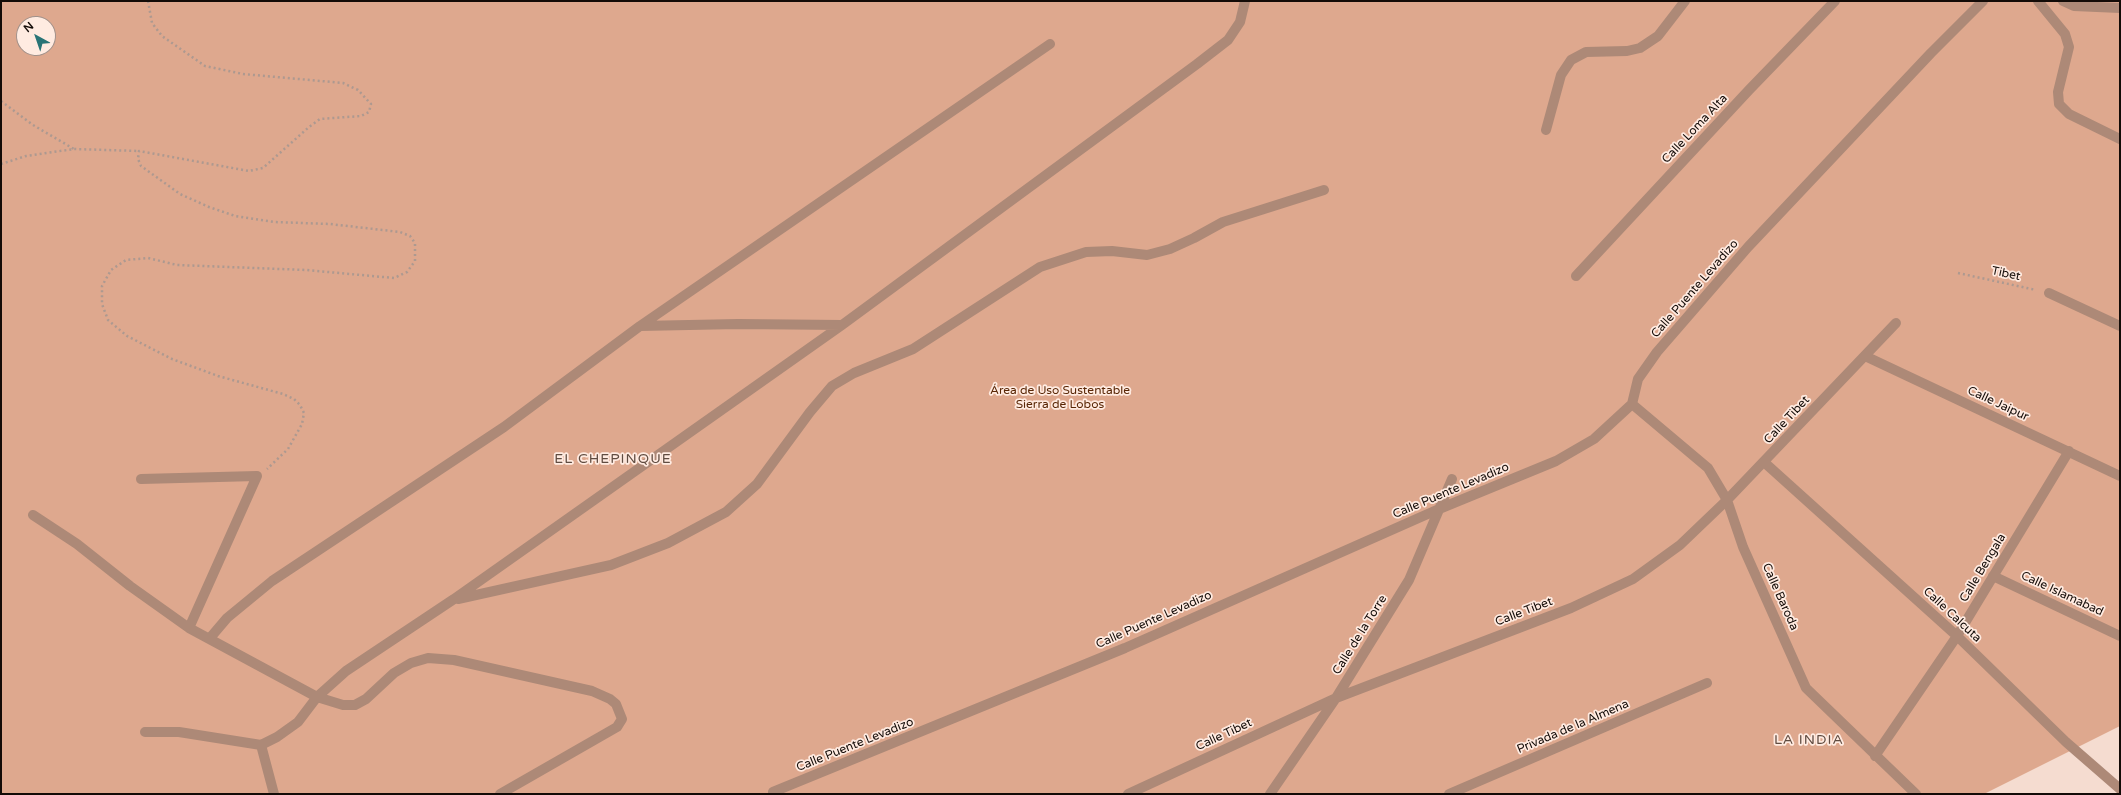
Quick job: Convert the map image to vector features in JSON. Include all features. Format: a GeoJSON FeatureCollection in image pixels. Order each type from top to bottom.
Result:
{"type":"FeatureCollection","features":[{"type":"Feature","properties":{"kind":"street"},"geometry":{"type":"LineString","coordinates":[[145,732],[179,732],[261,745],[277,737],[298,722],[317,697],[346,671],[454,600],[842,325],[1003,208],[1228,40],[1240,22],[1245,1]]}},
{"type":"Feature","properties":{"kind":"street"},"geometry":{"type":"LineString","coordinates":[[1546,130],[1561,76],[1571,60],[1586,52],[1626,51],[1640,48],[1658,36],[1685,1]]}},
{"type":"Feature","properties":{"kind":"street","name":"Calle Loma Alta"},"geometry":{"type":"LineString","coordinates":[[1576,276],[1749,90],[1835,1]]}},
{"type":"Feature","properties":{"kind":"street","name":"Calle Puente Levadizo"},"geometry":{"type":"LineString","coordinates":[[773,792],[1125,648],[1439,508],[1556,461],[1594,439],[1632,404],[1638,378],[1662,346],[1748,247],[1926,58],[1983,1]]}},
{"type":"Feature","properties":{"kind":"street"},"geometry":{"type":"LineString","coordinates":[[2038,1],[2065,34],[2069,47],[2058,92],[2059,104],[2069,114],[2120,139]]}},
{"type":"Feature","properties":{"kind":"street"},"geometry":{"type":"LineString","coordinates":[[2063,1],[2074,6],[2120,8]]}},
{"type":"Feature","properties":{"kind":"street"},"geometry":{"type":"LineString","coordinates":[[210,638],[227,618],[272,581],[504,427],[640,326],[1050,44]]}},
{"type":"Feature","properties":{"kind":"street"},"geometry":{"type":"LineString","coordinates":[[454,600],[611,565],[668,543],[726,512],[757,484],[810,412],[832,386],[854,373],[913,349],[1040,267],[1086,252],[1112,251],[1147,255],[1170,249],[1223,222],[1324,190]]}},
{"type":"Feature","properties":{"kind":"street"},"geometry":{"type":"LineString","coordinates":[[2049,293],[2120,326]]}},
{"type":"Feature","properties":{"kind":"street","name":"Calle Tibet"},"geometry":{"type":"LineString","coordinates":[[1128,794],[1336,698],[1571,608],[1633,579],[1680,546],[1765,463],[1896,323]]}},
{"type":"Feature","properties":{"kind":"street"},"geometry":{"type":"LineString","coordinates":[[640,326],[738,324],[842,325]]}},
{"type":"Feature","properties":{"kind":"street","name":"Calle Jaipur"},"geometry":{"type":"LineString","coordinates":[[1865,356],[2120,476]]}},
{"type":"Feature","properties":{"kind":"street","name":"Calle Baroda"},"geometry":{"type":"LineString","coordinates":[[1632,404],[1708,468],[1727,500],[1743,546],[1806,688],[1916,794]]}},
{"type":"Feature","properties":{"kind":"street","name":"Calle Bengala"},"geometry":{"type":"LineString","coordinates":[[1875,756],[1957,636],[2069,451]]}},
{"type":"Feature","properties":{"kind":"street","name":"Calle Calcuta"},"geometry":{"type":"LineString","coordinates":[[1765,463],[1957,636],[2066,742],[2120,788]]}},
{"type":"Feature","properties":{"kind":"street"},"geometry":{"type":"LineString","coordinates":[[141,478],[257,476],[189,628]]}},
{"type":"Feature","properties":{"kind":"street","name":"Calle de la Torre"},"geometry":{"type":"LineString","coordinates":[[1270,794],[1336,698],[1408,580],[1452,479]]}},
{"type":"Feature","properties":{"kind":"street"},"geometry":{"type":"LineString","coordinates":[[33,516],[77,544],[130,586],[189,628],[317,697],[343,706],[355,705],[372,695],[394,673],[411,663],[428,658],[454,660],[592,691],[610,699],[616,704],[622,719],[617,727],[500,794]]}},
{"type":"Feature","properties":{"kind":"street","name":"Calle Islamabad"},"geometry":{"type":"LineString","coordinates":[[1993,576],[2120,636]]}},
{"type":"Feature","properties":{"kind":"street","name":"Privada de la Almena"},"geometry":{"type":"LineString","coordinates":[[1449,794],[1707,683]]}},
{"type":"Feature","properties":{"kind":"street"},"geometry":{"type":"LineString","coordinates":[[261,745],[274,794]]}},
{"type":"Feature","properties":{"kind":"path"},"geometry":{"type":"LineString","coordinates":[[1,164],[26,156],[74,149],[139,151],[249,171],[263,168],[320,119],[361,116],[368,112],[371,104],[358,90],[343,83],[243,74],[205,66],[162,36],[152,23],[148,1]]}},
{"type":"Feature","properties":{"kind":"path"},"geometry":{"type":"LineString","coordinates":[[1,100],[33,125],[74,149]]}},
{"type":"Feature","properties":{"kind":"path"},"geometry":{"type":"LineString","coordinates":[[139,151],[138,159],[141,166],[148,173],[180,194],[209,207],[235,216],[274,222],[330,224],[400,232],[410,236],[415,243],[415,261],[407,272],[394,278],[306,270],[176,265],[148,258],[126,260],[111,270],[102,286],[102,304],[108,320],[128,336],[172,358],[218,376],[283,394],[294,399],[300,405],[304,413],[302,424],[288,449],[274,464],[257,476]]}},
{"type":"Feature","properties":{"kind":"path","name":"Tibet"},"geometry":{"type":"LineString","coordinates":[[1958,273],[2049,293]]}},
{"type":"Feature","properties":{"kind":"green space","name":"Área de Uso Sustentable Sierra de Lobos"},"geometry":{"type":"Polygon","coordinates":[[[1,1],[2120,1],[2120,726],[1984,794],[1,794],[1,1]]]}},
{"type":"Feature","properties":{"kind":"district","name":"EL CHEPINQUE"},"geometry":{"type":"Point","coordinates":[613,459]}},
{"type":"Feature","properties":{"kind":"district","name":"LA INDIA"},"geometry":{"type":"Point","coordinates":[1809,740]}}]}
